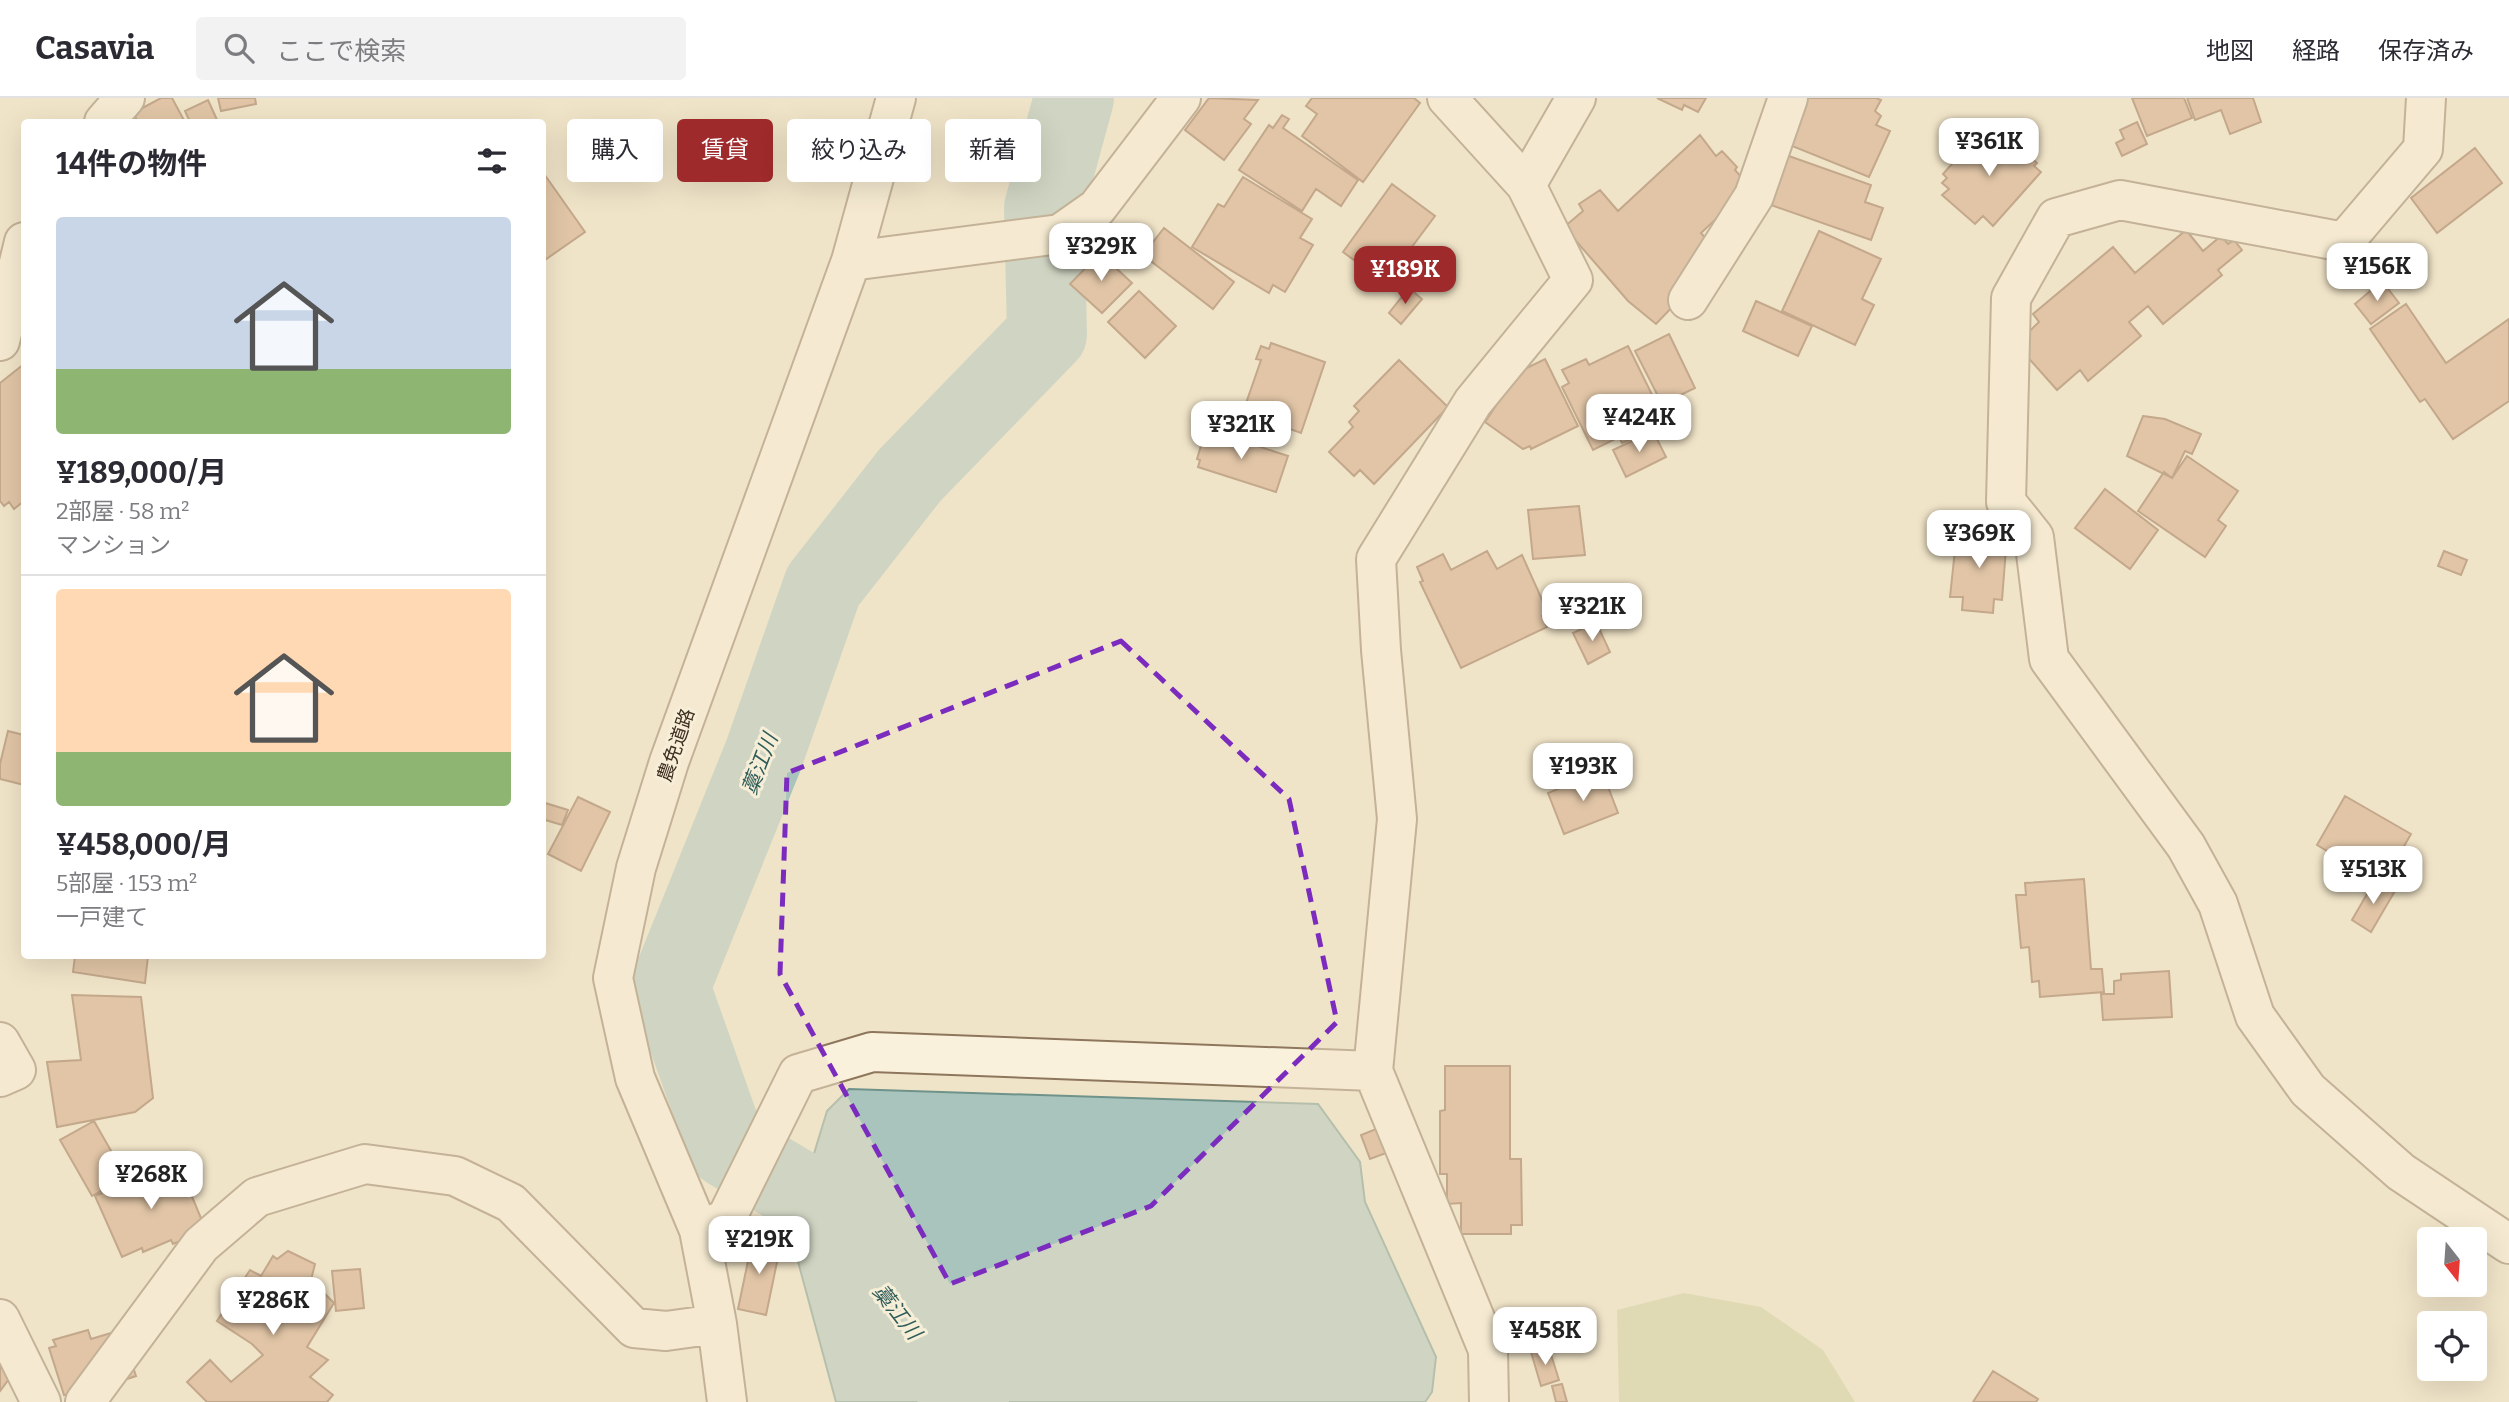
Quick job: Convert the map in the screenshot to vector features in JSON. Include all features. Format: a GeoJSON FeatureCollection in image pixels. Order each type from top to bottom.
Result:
{"type":"FeatureCollection","features":[{"type":"Feature","properties":{"kind":"street"},"geometry":{"type":"LineString","coordinates":[[107,119],[125,98]]}},
{"type":"Feature","properties":{"kind":"street","name":"農免道路"},"geometry":{"type":"LineString","coordinates":[[727,1402],[717,1324],[699,1230],[635,1078],[613,978],[636,868],[669,762],[851,261],[896,98]]}},
{"type":"Feature","properties":{"kind":"street"},"geometry":{"type":"LineString","coordinates":[[851,261],[1047,236],[1097,208],[1181,98]]}},
{"type":"Feature","properties":{"kind":"street"},"geometry":{"type":"LineString","coordinates":[[1447,98],[1526,185],[1573,280],[1473,402],[1376,559],[1381,650],[1397,819],[1373,1071],[1488,1350],[1489,1402]]}},
{"type":"Feature","properties":{"kind":"street"},"geometry":{"type":"LineString","coordinates":[[1526,185],[1576,98]]}},
{"type":"Feature","properties":{"kind":"street"},"geometry":{"type":"LineString","coordinates":[[1688,300],[1754,197],[1788,98]]}},
{"type":"Feature","properties":{"kind":"street"},"geometry":{"type":"LineString","coordinates":[[2426,98],[2423,149],[2344,242],[2120,200],[2056,218],[2011,298],[2006,502],[2034,537],[2049,659],[2186,846],[2218,904],[2255,1016],[2308,1090],[2401,1172],[2509,1244]]}},
{"type":"Feature","properties":{"kind":"street"},"geometry":{"type":"LineString","coordinates":[[0,341],[21,254]]}},
{"type":"Feature","properties":{"kind":"street"},"geometry":{"type":"LineString","coordinates":[[0,1042],[16,1070],[0,1077]]}},
{"type":"Feature","properties":{"kind":"street"},"geometry":{"type":"LineString","coordinates":[[699,1230],[726,1219],[798,1074],[872,1052],[1373,1071]]}},
{"type":"Feature","properties":{"kind":"street"},"geometry":{"type":"LineString","coordinates":[[85,1402],[201,1245],[257,1197],[365,1164],[455,1176],[512,1203],[634,1328],[666,1331],[717,1324]]}},
{"type":"Feature","properties":{"kind":"street"},"geometry":{"type":"LineString","coordinates":[[0,1319],[41,1402]]}},
{"type":"Feature","properties":{"kind":"highlighted area"},"geometry":{"type":"Polygon","coordinates":[[[1121,641],[1289,799],[1337,1022],[1151,1206],[950,1284],[780,974],[787,773],[1121,641]]]}},
{"type":"Feature","properties":{"kind":"green space"},"geometry":{"type":"Polygon","coordinates":[[[1684,1293],[1761,1307],[1823,1350],[1855,1402],[1619,1402],[1617,1310],[1684,1293]]]}},
{"type":"Feature","properties":{"kind":"water"},"geometry":{"type":"Polygon","coordinates":[[[849,1089],[1318,1104],[1360,1162],[1365,1202],[1436,1357],[1432,1392],[1425,1402],[836,1402],[790,1232],[827,1111],[849,1089]]]}},
{"type":"Feature","properties":{"kind":"building"},"geometry":{"type":"Polygon","coordinates":[[[161,98],[172,98],[183,119],[136,119],[133,113],[161,98]]]}},
{"type":"Feature","properties":{"kind":"building"},"geometry":{"type":"Polygon","coordinates":[[[218,98],[255,98],[256,104],[221,111],[218,98]]]}},
{"type":"Feature","properties":{"kind":"building"},"geometry":{"type":"Polygon","coordinates":[[[1209,98],[1258,100],[1244,119],[1251,124],[1224,160],[1185,130],[1209,98]]]}},
{"type":"Feature","properties":{"kind":"building"},"geometry":{"type":"Polygon","coordinates":[[[1312,98],[1414,98],[1420,103],[1363,182],[1302,136],[1317,114],[1306,106],[1312,98]]]}},
{"type":"Feature","properties":{"kind":"building"},"geometry":{"type":"Polygon","coordinates":[[[1657,98],[1706,98],[1698,112],[1684,105],[1682,110],[1657,98]]]}},
{"type":"Feature","properties":{"kind":"building"},"geometry":{"type":"Polygon","coordinates":[[[1796,98],[1881,100],[1875,111],[1881,116],[1876,125],[1890,131],[1869,177],[1787,144],[1796,98]]]}},
{"type":"Feature","properties":{"kind":"building"},"geometry":{"type":"Polygon","coordinates":[[[2132,98],[2184,98],[2192,118],[2147,136],[2132,98]]]}},
{"type":"Feature","properties":{"kind":"building"},"geometry":{"type":"Polygon","coordinates":[[[2187,98],[2253,98],[2261,122],[2230,134],[2221,110],[2195,120],[2187,98]]]}},
{"type":"Feature","properties":{"kind":"building"},"geometry":{"type":"Polygon","coordinates":[[[208,100],[217,119],[189,119],[185,111],[208,100]]]}},
{"type":"Feature","properties":{"kind":"building"},"geometry":{"type":"Polygon","coordinates":[[[1282,115],[1289,119],[1283,128],[1358,180],[1341,206],[1316,189],[1302,211],[1239,170],[1269,125],[1273,128],[1282,115]]]}},
{"type":"Feature","properties":{"kind":"building"},"geometry":{"type":"Polygon","coordinates":[[[2137,122],[2147,144],[2122,156],[2116,143],[2124,139],[2120,130],[2137,122]]]}},
{"type":"Feature","properties":{"kind":"building"},"geometry":{"type":"Polygon","coordinates":[[[1996,126],[2037,163],[2034,166],[2041,172],[1993,226],[1983,216],[1975,224],[1942,195],[1949,189],[1942,183],[1947,178],[1943,174],[1968,146],[1973,152],[1996,126]]]}},
{"type":"Feature","properties":{"kind":"building"},"geometry":{"type":"Polygon","coordinates":[[[1700,135],[1716,156],[1722,151],[1750,187],[1701,233],[1714,248],[1677,302],[1656,324],[1628,301],[1564,227],[1583,211],[1579,204],[1600,190],[1618,211],[1700,135]]]}},
{"type":"Feature","properties":{"kind":"building"},"geometry":{"type":"Polygon","coordinates":[[[2475,148],[2502,183],[2437,233],[2411,198],[2475,148]]]}},
{"type":"Feature","properties":{"kind":"building"},"geometry":{"type":"Polygon","coordinates":[[[1786,155],[1871,185],[1865,202],[1883,208],[1871,240],[1768,204],[1786,155]]]}},
{"type":"Feature","properties":{"kind":"building"},"geometry":{"type":"Polygon","coordinates":[[[546,177],[585,232],[546,259],[546,177]]]}},
{"type":"Feature","properties":{"kind":"building"},"geometry":{"type":"Polygon","coordinates":[[[1243,177],[1312,219],[1300,238],[1313,245],[1285,292],[1273,285],[1269,293],[1192,247],[1218,204],[1224,207],[1243,177]]]}},
{"type":"Feature","properties":{"kind":"building"},"geometry":{"type":"Polygon","coordinates":[[[1392,184],[1435,216],[1385,283],[1343,252],[1392,184]]]}},
{"type":"Feature","properties":{"kind":"building"},"geometry":{"type":"Polygon","coordinates":[[[1164,228],[1234,282],[1213,309],[1143,255],[1164,228]]]}},
{"type":"Feature","properties":{"kind":"building"},"geometry":{"type":"Polygon","coordinates":[[[2186,230],[2203,251],[2221,236],[2228,244],[2234,240],[2242,250],[2218,270],[2222,275],[2163,324],[2148,306],[2129,322],[2141,336],[2088,381],[2080,370],[2057,390],[2016,344],[2039,322],[2033,314],[2113,247],[2135,273],[2186,230]]]}},
{"type":"Feature","properties":{"kind":"building"},"geometry":{"type":"Polygon","coordinates":[[[1819,231],[1881,259],[1862,299],[1874,305],[1855,345],[1782,311],[1819,231]]]}},
{"type":"Feature","properties":{"kind":"building"},"geometry":{"type":"Polygon","coordinates":[[[1100,253],[1132,283],[1102,313],[1070,284],[1100,253]]]}},
{"type":"Feature","properties":{"kind":"building"},"geometry":{"type":"Polygon","coordinates":[[[2382,281],[2399,303],[2371,324],[2355,304],[2382,281]]]}},
{"type":"Feature","properties":{"kind":"building"},"geometry":{"type":"Polygon","coordinates":[[[1409,288],[1422,299],[1401,324],[1389,313],[1409,288]]]}},
{"type":"Feature","properties":{"kind":"building"},"geometry":{"type":"Polygon","coordinates":[[[1139,291],[1176,326],[1145,358],[1108,322],[1139,291]]]}},
{"type":"Feature","properties":{"kind":"building"},"geometry":{"type":"Polygon","coordinates":[[[1756,301],[1812,326],[1798,356],[1743,331],[1756,301]]]}},
{"type":"Feature","properties":{"kind":"building"},"geometry":{"type":"Polygon","coordinates":[[[2406,304],[2446,363],[2509,319],[2509,401],[2453,439],[2425,399],[2420,402],[2370,329],[2406,304]]]}},
{"type":"Feature","properties":{"kind":"building"},"geometry":{"type":"Polygon","coordinates":[[[1669,334],[1695,388],[1662,404],[1635,351],[1669,334]]]}},
{"type":"Feature","properties":{"kind":"building"},"geometry":{"type":"Polygon","coordinates":[[[1271,343],[1325,362],[1301,433],[1243,412],[1261,360],[1256,359],[1261,346],[1269,349],[1271,343]]]}},
{"type":"Feature","properties":{"kind":"building"},"geometry":{"type":"Polygon","coordinates":[[[1628,346],[1670,431],[1659,436],[1655,428],[1622,443],[1619,437],[1593,450],[1562,387],[1569,383],[1562,370],[1586,359],[1589,365],[1628,346]]]}},
{"type":"Feature","properties":{"kind":"building"},"geometry":{"type":"Polygon","coordinates":[[[1545,359],[1578,426],[1531,449],[1530,446],[1523,449],[1485,422],[1504,394],[1498,382],[1545,359]]]}},
{"type":"Feature","properties":{"kind":"building"},"geometry":{"type":"Polygon","coordinates":[[[1399,360],[1448,407],[1374,484],[1360,470],[1354,476],[1329,452],[1353,427],[1349,422],[1359,411],[1354,406],[1399,360]]]}},
{"type":"Feature","properties":{"kind":"building"},"geometry":{"type":"Polygon","coordinates":[[[21,366],[21,503],[14,509],[9,502],[4,506],[0,501],[0,383],[21,366]]]}},
{"type":"Feature","properties":{"kind":"building"},"geometry":{"type":"Polygon","coordinates":[[[2143,416],[2165,419],[2201,434],[2192,454],[2185,451],[2172,478],[2127,456],[2143,416]]]}},
{"type":"Feature","properties":{"kind":"building"},"geometry":{"type":"Polygon","coordinates":[[[1206,429],[1288,456],[1276,492],[1198,467],[1200,460],[1197,459],[1206,429]]]}},
{"type":"Feature","properties":{"kind":"building"},"geometry":{"type":"Polygon","coordinates":[[[1653,431],[1666,457],[1626,477],[1613,450],[1653,431]]]}},
{"type":"Feature","properties":{"kind":"building"},"geometry":{"type":"Polygon","coordinates":[[[2187,456],[2238,491],[2218,520],[2226,526],[2205,557],[2138,511],[2164,472],[2172,478],[2187,456]]]}},
{"type":"Feature","properties":{"kind":"building"},"geometry":{"type":"Polygon","coordinates":[[[2105,489],[2158,530],[2130,569],[2075,528],[2105,489]]]}},
{"type":"Feature","properties":{"kind":"building"},"geometry":{"type":"Polygon","coordinates":[[[1579,506],[1585,555],[1533,559],[1528,510],[1579,506]]]}},
{"type":"Feature","properties":{"kind":"building"},"geometry":{"type":"Polygon","coordinates":[[[1957,531],[2007,536],[2002,600],[1994,599],[1993,613],[1962,610],[1963,597],[1950,597],[1957,531]]]}},
{"type":"Feature","properties":{"kind":"building"},"geometry":{"type":"Polygon","coordinates":[[[1487,551],[1497,569],[1522,555],[1548,613],[1542,616],[1547,627],[1461,668],[1420,582],[1423,581],[1417,567],[1443,554],[1451,570],[1487,551]]]}},
{"type":"Feature","properties":{"kind":"building"},"geometry":{"type":"Polygon","coordinates":[[[2444,551],[2467,560],[2461,575],[2438,566],[2444,551]]]}},
{"type":"Feature","properties":{"kind":"building"},"geometry":{"type":"Polygon","coordinates":[[[1596,622],[1610,652],[1588,664],[1573,633],[1596,622]]]}},
{"type":"Feature","properties":{"kind":"building"},"geometry":{"type":"Polygon","coordinates":[[[8,731],[21,734],[21,784],[0,779],[0,764],[8,731]]]}},
{"type":"Feature","properties":{"kind":"building"},"geometry":{"type":"Polygon","coordinates":[[[1602,771],[1618,813],[1564,834],[1548,793],[1602,771]]]}},
{"type":"Feature","properties":{"kind":"building"},"geometry":{"type":"Polygon","coordinates":[[[2345,796],[2411,834],[2382,884],[2317,845],[2345,796]]]}},
{"type":"Feature","properties":{"kind":"building"},"geometry":{"type":"Polygon","coordinates":[[[578,797],[610,812],[581,871],[548,854],[578,797]]]}},
{"type":"Feature","properties":{"kind":"building"},"geometry":{"type":"Polygon","coordinates":[[[546,803],[568,810],[562,825],[546,820],[546,803]]]}},
{"type":"Feature","properties":{"kind":"building"},"geometry":{"type":"Polygon","coordinates":[[[2084,879],[2091,969],[2102,969],[2104,992],[2040,997],[2039,981],[2032,982],[2029,947],[2021,948],[2016,895],[2026,895],[2025,883],[2084,879]]]}},
{"type":"Feature","properties":{"kind":"building"},"geometry":{"type":"Polygon","coordinates":[[[2375,880],[2395,891],[2371,932],[2352,920],[2375,880]]]}},
{"type":"Feature","properties":{"kind":"building"},"geometry":{"type":"Polygon","coordinates":[[[75,959],[148,959],[145,983],[73,972],[75,959]]]}},
{"type":"Feature","properties":{"kind":"building"},"geometry":{"type":"Polygon","coordinates":[[[2169,971],[2172,1017],[2103,1020],[2101,994],[2114,994],[2114,981],[2121,980],[2121,974],[2169,971]]]}},
{"type":"Feature","properties":{"kind":"building"},"geometry":{"type":"Polygon","coordinates":[[[72,995],[141,997],[153,1098],[135,1112],[57,1127],[47,1062],[81,1060],[72,995]]]}},
{"type":"Feature","properties":{"kind":"building"},"geometry":{"type":"Polygon","coordinates":[[[1445,1066],[1510,1066],[1510,1159],[1521,1159],[1522,1225],[1511,1225],[1511,1234],[1461,1234],[1461,1203],[1447,1204],[1447,1174],[1440,1174],[1440,1111],[1445,1110],[1445,1066]]]}},
{"type":"Feature","properties":{"kind":"building"},"geometry":{"type":"Polygon","coordinates":[[[94,1121],[126,1177],[92,1196],[60,1140],[94,1121]]]}},
{"type":"Feature","properties":{"kind":"building"},"geometry":{"type":"Polygon","coordinates":[[[1381,1127],[1389,1152],[1370,1159],[1361,1135],[1381,1127]]]}},
{"type":"Feature","properties":{"kind":"building"},"geometry":{"type":"Polygon","coordinates":[[[177,1161],[206,1230],[173,1244],[171,1240],[143,1252],[142,1248],[122,1257],[95,1196],[177,1161]]]}},
{"type":"Feature","properties":{"kind":"building"},"geometry":{"type":"Polygon","coordinates":[[[753,1237],[781,1243],[766,1315],[738,1309],[753,1237]]]}},
{"type":"Feature","properties":{"kind":"building"},"geometry":{"type":"Polygon","coordinates":[[[288,1251],[315,1264],[311,1280],[334,1303],[307,1347],[328,1360],[310,1377],[333,1395],[327,1402],[207,1402],[187,1382],[210,1360],[231,1382],[263,1355],[252,1344],[217,1321],[250,1270],[261,1276],[273,1256],[277,1259],[288,1251]]]}},
{"type":"Feature","properties":{"kind":"building"},"geometry":{"type":"Polygon","coordinates":[[[360,1269],[364,1308],[336,1311],[332,1271],[360,1269]]]}},
{"type":"Feature","properties":{"kind":"building"},"geometry":{"type":"Polygon","coordinates":[[[88,1330],[91,1339],[121,1330],[136,1376],[100,1388],[64,1395],[49,1348],[56,1346],[53,1340],[88,1330]]]}},
{"type":"Feature","properties":{"kind":"building"},"geometry":{"type":"Polygon","coordinates":[[[1549,1348],[1559,1380],[1541,1386],[1531,1352],[1549,1348]]]}},
{"type":"Feature","properties":{"kind":"building"},"geometry":{"type":"Polygon","coordinates":[[[0,1358],[9,1379],[0,1391],[0,1358]]]}},
{"type":"Feature","properties":{"kind":"building"},"geometry":{"type":"Polygon","coordinates":[[[1993,1371],[2038,1399],[2036,1402],[1973,1402],[1993,1371]]]}},
{"type":"Feature","properties":{"kind":"building"},"geometry":{"type":"Polygon","coordinates":[[[1562,1384],[1567,1402],[1556,1402],[1552,1386],[1562,1384]]]}},
{"type":"Feature","properties":{"kind":"waterway","name":"藁江川"},"geometry":{"type":"LineString","coordinates":[[969,1402],[803,1193],[727,1148],[670,987],[764,754],[823,586],[910,475],[1047,334],[1044,208],[1074,98]]}}]}
